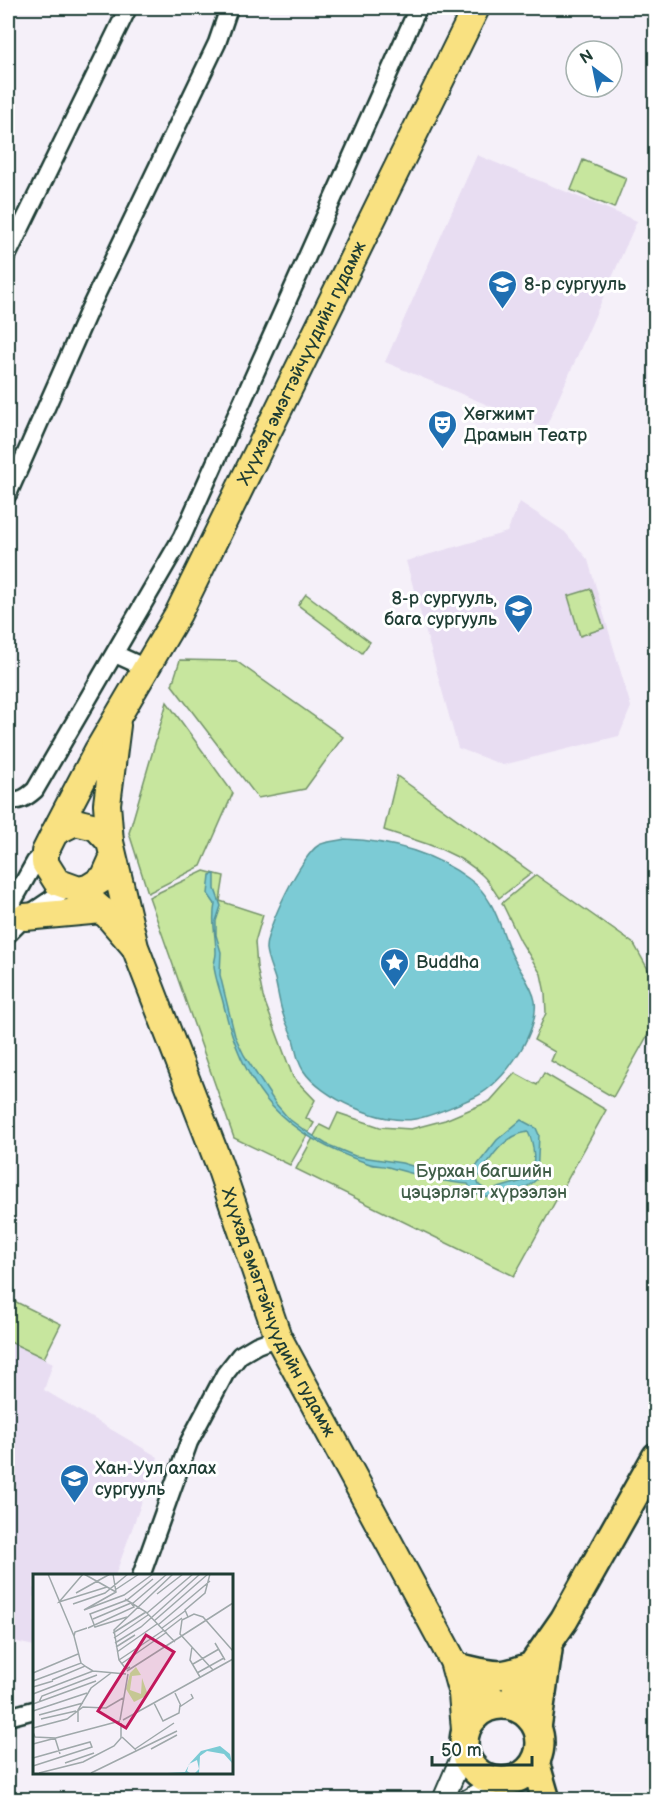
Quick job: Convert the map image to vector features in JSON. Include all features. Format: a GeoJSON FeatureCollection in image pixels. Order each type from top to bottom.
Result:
{"type":"FeatureCollection","features":[{"type":"Feature","properties":{"kind":"highway"},"geometry":{"type":"LineString","coordinates":[[505,1705],[549,1643],[656,1457]]}},
{"type":"Feature","properties":{"kind":"highway"},"geometry":{"type":"LineString","coordinates":[[537,1728],[522,1710],[505,1705],[478,1712],[465,1741],[476,1772],[508,1787],[528,1771],[535,1762],[540,1740],[537,1728],[549,1643]]}},
{"type":"Feature","properties":{"kind":"highway"},"geometry":{"type":"LineString","coordinates":[[457,1665],[494,1677],[510,1675],[534,1665]]}},
{"type":"Feature","properties":{"kind":"highway"},"geometry":{"type":"LineString","coordinates":[[535,1762],[546,1800]]}},
{"type":"Feature","properties":{"kind":"main road","name":"Хүүхэд эмэгтэйчүүдийн гудамж"},"geometry":{"type":"LineString","coordinates":[[135,947],[102,910],[50,874],[50,842],[118,716],[178,614],[476,8]]}},
{"type":"Feature","properties":{"kind":"main road","name":"Хүүхэд эмэгтэйчүүдийн гудамж"},"geometry":{"type":"LineString","coordinates":[[118,716],[107,804],[111,851],[135,947],[219,1164],[279,1337],[457,1665],[462,1694],[465,1741]]}},
{"type":"Feature","properties":{"kind":"main road"},"geometry":{"type":"LineString","coordinates":[[50,842],[64,825],[85,823],[96,827],[111,851],[104,878],[88,888],[73,889]]}},
{"type":"Feature","properties":{"kind":"main road"},"geometry":{"type":"LineString","coordinates":[[14,920],[102,910]]}},
{"type":"Feature","properties":{"kind":"main road","name":"Хүүхэд эмэгтэйчүүдийн гудамж"},"geometry":{"type":"LineString","coordinates":[[457,1665],[505,1705]]}},
{"type":"Feature","properties":{"kind":"street"},"geometry":{"type":"LineString","coordinates":[[8,254],[128,8]]}},
{"type":"Feature","properties":{"kind":"street"},"geometry":{"type":"LineString","coordinates":[[8,494],[89,310],[217,44],[230,8]]}},
{"type":"Feature","properties":{"kind":"street"},"geometry":{"type":"LineString","coordinates":[[8,799],[13,801],[25,798],[35,790],[182,537],[418,8]]}},
{"type":"Feature","properties":{"kind":"street"},"geometry":{"type":"LineString","coordinates":[[115,654],[146,668]]}},
{"type":"Feature","properties":{"kind":"street"},"geometry":{"type":"LineString","coordinates":[[14,920],[35,862],[50,842]]}},
{"type":"Feature","properties":{"kind":"street"},"geometry":{"type":"LineString","coordinates":[[14,920],[73,889]]}},
{"type":"Feature","properties":{"kind":"street"},"geometry":{"type":"LineString","coordinates":[[142,1574],[189,1442],[225,1374],[240,1355],[256,1345],[279,1337]]}},
{"type":"Feature","properties":{"kind":"street"},"geometry":{"type":"LineString","coordinates":[[8,1717],[33,1710]]}},
{"type":"Feature","properties":{"kind":"street"},"geometry":{"type":"LineString","coordinates":[[443,1800],[465,1741]]}},
{"type":"Feature","properties":{"kind":"street"},"geometry":{"type":"LineString","coordinates":[[468,1800],[508,1787]]}},
{"type":"Feature","properties":{"kind":"shaded area","name":"8-р сургууль"},"geometry":{"type":"Polygon","coordinates":[[[477,155],[637,221],[545,429],[385,362],[477,155]]]}},
{"type":"Feature","properties":{"kind":"shaded area","name":"8-р сургууль, бага сургууль"},"geometry":{"type":"Polygon","coordinates":[[[520,502],[565,532],[588,560],[631,707],[619,736],[503,765],[458,748],[406,561],[507,532],[520,502]]]}},
{"type":"Feature","properties":{"kind":"shaded area","name":"Хан-Уул ахлах сургууль"},"geometry":{"type":"Polygon","coordinates":[[[8,1341],[53,1363],[44,1390],[158,1457],[116,1574],[33,1574],[33,1646],[8,1640],[8,1341]]]}},
{"type":"Feature","properties":{"kind":"green space"},"geometry":{"type":"Polygon","coordinates":[[[583,160],[626,178],[614,208],[571,190],[583,160]]]}},
{"type":"Feature","properties":{"kind":"green space"},"geometry":{"type":"Polygon","coordinates":[[[591,589],[604,628],[580,636],[568,596],[591,589]]]}},
{"type":"Feature","properties":{"kind":"green space"},"geometry":{"type":"Polygon","coordinates":[[[306,594],[370,642],[362,653],[298,605],[306,594]]]}},
{"type":"Feature","properties":{"kind":"green space"},"geometry":{"type":"Polygon","coordinates":[[[180,660],[236,661],[343,737],[305,789],[258,798],[172,685],[180,660]]]}},
{"type":"Feature","properties":{"kind":"green space"},"geometry":{"type":"Polygon","coordinates":[[[167,702],[233,793],[201,866],[148,893],[129,833],[167,702]]]}},
{"type":"Feature","properties":{"kind":"green space"},"geometry":{"type":"Polygon","coordinates":[[[397,776],[532,873],[499,898],[485,877],[461,859],[436,847],[384,830],[397,776]]]}},
{"type":"Feature","properties":{"kind":"green space"},"geometry":{"type":"Polygon","coordinates":[[[204,871],[224,876],[220,901],[263,915],[255,942],[263,997],[293,1077],[315,1100],[306,1118],[314,1123],[290,1165],[234,1138],[149,897],[204,871]]]}},
{"type":"Feature","properties":{"kind":"green space"},"geometry":{"type":"Polygon","coordinates":[[[536,875],[634,944],[655,982],[655,1022],[613,1097],[551,1061],[555,1052],[534,1040],[546,1013],[541,974],[521,942],[502,903],[536,875]]]}},
{"type":"Feature","properties":{"kind":"green space","name":"Бурхан багшийн цэцэрлэгт хүрээлэн"},"geometry":{"type":"Polygon","coordinates":[[[515,1073],[537,1085],[544,1073],[606,1110],[514,1276],[296,1169],[320,1125],[330,1130],[338,1113],[380,1127],[411,1129],[445,1120],[490,1101],[515,1073]]]}},
{"type":"Feature","properties":{"kind":"green space"},"geometry":{"type":"Polygon","coordinates":[[[8,1298],[61,1324],[44,1358],[8,1341],[8,1298]]]}},
{"type":"Feature","properties":{"kind":"water"},"geometry":{"type":"Polygon","coordinates":[[[345,839],[395,845],[426,855],[469,879],[490,902],[512,955],[533,994],[535,1014],[525,1042],[517,1056],[497,1081],[486,1090],[446,1110],[415,1119],[401,1120],[370,1114],[323,1090],[300,1065],[268,960],[267,939],[278,910],[303,862],[319,845],[345,839]]]}},
{"type":"Feature","properties":{"kind":"water"},"geometry":{"type":"Polygon","coordinates":[[[215,874],[215,889],[221,906],[216,921],[216,935],[221,952],[220,975],[235,1036],[244,1055],[276,1104],[289,1119],[326,1144],[355,1156],[402,1163],[453,1178],[467,1178],[497,1140],[521,1120],[536,1128],[539,1135],[537,1179],[512,1194],[491,1197],[474,1191],[468,1184],[437,1180],[386,1166],[372,1165],[340,1153],[313,1139],[271,1106],[255,1085],[242,1060],[231,1033],[216,980],[213,917],[215,904],[208,894],[210,875],[215,874]],[[528,1132],[519,1134],[504,1143],[477,1180],[479,1185],[488,1191],[529,1179],[534,1162],[528,1132]]]}},
{"type":"Feature","properties":{"kind":"place","name":"8-р сургууль"},"geometry":{"type":"Point","coordinates":[503,310]}},
{"type":"Feature","properties":{"kind":"place","name":"Хөгжимт Драмын Театр"},"geometry":{"type":"Point","coordinates":[443,450]}},
{"type":"Feature","properties":{"kind":"place","name":"8-р сургууль, бага сургууль"},"geometry":{"type":"Point","coordinates":[518,634]}},
{"type":"Feature","properties":{"kind":"place","name":"Buddha"},"geometry":{"type":"Point","coordinates":[395,988]}},
{"type":"Feature","properties":{"kind":"place","name":"Хан-Уул ахлах сургууль"},"geometry":{"type":"Point","coordinates":[74,1504]}}]}
